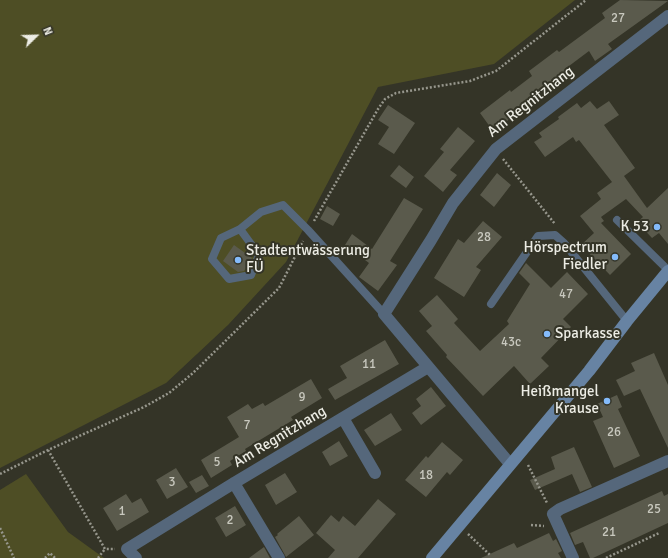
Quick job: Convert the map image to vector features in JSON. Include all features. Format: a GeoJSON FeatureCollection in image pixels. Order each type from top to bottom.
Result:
{"type":"FeatureCollection","features":[{"type":"Feature","properties":{"kind":"main road"},"geometry":{"type":"LineString","coordinates":[[432,558],[589,371],[626,321],[668,271]]}},
{"type":"Feature","properties":{"kind":"street","name":"Am Regnitzhang"},"geometry":{"type":"LineString","coordinates":[[384,314],[453,203],[496,149],[668,16]]}},
{"type":"Feature","properties":{"kind":"street"},"geometry":{"type":"LineString","coordinates":[[384,314],[510,464]]}},
{"type":"Feature","properties":{"kind":"street","name":"Am Regnitzhang"},"geometry":{"type":"LineString","coordinates":[[128,549],[234,483],[428,367]]}},
{"type":"Feature","properties":{"kind":"street","name":"Am Regnitzhang"},"geometry":{"type":"LineString","coordinates":[[342,418],[375,473]]}},
{"type":"Feature","properties":{"kind":"street"},"geometry":{"type":"LineString","coordinates":[[573,558],[553,514],[560,509],[668,461]]}},
{"type":"Feature","properties":{"kind":"street","name":"Am Regnitzhang"},"geometry":{"type":"LineString","coordinates":[[234,483],[279,558]]}},
{"type":"Feature","properties":{"kind":"street"},"geometry":{"type":"LineString","coordinates":[[128,549],[136,558]]}},
{"type":"Feature","properties":{"kind":"lane"},"geometry":{"type":"LineString","coordinates":[[240,229],[259,255],[251,275],[229,279],[212,258],[221,238],[240,229],[260,212],[283,204],[384,314]]}},
{"type":"Feature","properties":{"kind":"lane"},"geometry":{"type":"LineString","coordinates":[[617,220],[668,271]]}},
{"type":"Feature","properties":{"kind":"lane"},"geometry":{"type":"LineString","coordinates":[[491,304],[538,236],[555,235],[564,243],[626,321]]}},
{"type":"Feature","properties":{"kind":"path"},"geometry":{"type":"LineString","coordinates":[[0,474],[48,450],[144,407],[169,393],[193,373],[279,288],[308,230],[385,99],[396,93],[470,81],[496,71],[586,0]]}},
{"type":"Feature","properties":{"kind":"path"},"geometry":{"type":"LineString","coordinates":[[496,149],[557,227],[555,235]]}},
{"type":"Feature","properties":{"kind":"path"},"geometry":{"type":"LineString","coordinates":[[48,450],[105,549]]}},
{"type":"Feature","properties":{"kind":"path"},"geometry":{"type":"LineString","coordinates":[[519,454],[529,466],[553,514]]}},
{"type":"Feature","properties":{"kind":"path"},"geometry":{"type":"LineString","coordinates":[[458,526],[490,554]]}},
{"type":"Feature","properties":{"kind":"path"},"geometry":{"type":"LineString","coordinates":[[0,528],[14,558]]}},
{"type":"Feature","properties":{"kind":"path"},"geometry":{"type":"LineString","coordinates":[[606,558],[659,533]]}},
{"type":"Feature","properties":{"kind":"path"},"geometry":{"type":"LineString","coordinates":[[105,549],[128,549]]}},
{"type":"Feature","properties":{"kind":"path"},"geometry":{"type":"LineString","coordinates":[[98,558],[105,549]]}},
{"type":"Feature","properties":{"kind":"path"},"geometry":{"type":"LineString","coordinates":[[45,558],[50,553],[55,558]]}},
{"type":"Feature","properties":{"kind":"shaded area"},"geometry":{"type":"Polygon","coordinates":[[[0,0],[575,0],[494,64],[378,87],[286,262],[228,325],[166,383],[0,468],[0,0]]]}},
{"type":"Feature","properties":{"kind":"shaded area"},"geometry":{"type":"Polygon","coordinates":[[[26,474],[68,532],[104,558],[0,558],[0,490],[26,474]]]}},
{"type":"Feature","properties":{"kind":"building"},"geometry":{"type":"Polygon","coordinates":[[[620,0],[668,1],[608,44],[612,49],[595,61],[589,51],[569,66],[574,72],[545,93],[544,91],[523,107],[524,109],[493,131],[480,113],[510,90],[511,92],[532,76],[529,71],[557,50],[559,52],[605,18],[602,13],[620,0]]]}},
{"type":"Feature","properties":{"kind":"building"},"geometry":{"type":"Polygon","coordinates":[[[590,101],[597,109],[609,101],[619,115],[604,125],[635,168],[624,176],[647,208],[668,188],[668,244],[659,233],[652,238],[637,222],[643,217],[626,199],[601,217],[604,221],[601,223],[631,254],[610,275],[581,245],[594,233],[580,216],[601,199],[597,193],[612,182],[579,140],[576,142],[573,137],[545,157],[534,142],[542,137],[539,133],[559,119],[558,117],[577,103],[581,108],[590,101]]]}},
{"type":"Feature","properties":{"kind":"building"},"geometry":{"type":"Polygon","coordinates":[[[388,105],[415,123],[394,154],[378,144],[389,127],[378,120],[388,105]]]}},
{"type":"Feature","properties":{"kind":"building"},"geometry":{"type":"Polygon","coordinates":[[[458,127],[475,141],[450,170],[457,175],[443,192],[424,176],[444,152],[440,149],[458,127]]]}},
{"type":"Feature","properties":{"kind":"building"},"geometry":{"type":"Polygon","coordinates":[[[399,165],[414,177],[406,188],[390,176],[399,165]]]}},
{"type":"Feature","properties":{"kind":"building"},"geometry":{"type":"Polygon","coordinates":[[[497,173],[511,185],[494,207],[480,195],[497,173]]]}},
{"type":"Feature","properties":{"kind":"building"},"geometry":{"type":"Polygon","coordinates":[[[404,198],[423,209],[390,261],[397,265],[378,291],[359,277],[369,263],[345,245],[352,234],[372,249],[404,198]]]}},
{"type":"Feature","properties":{"kind":"building"},"geometry":{"type":"Polygon","coordinates":[[[327,206],[340,214],[333,226],[320,219],[327,206]]]}},
{"type":"Feature","properties":{"kind":"building"},"geometry":{"type":"Polygon","coordinates":[[[483,221],[502,237],[476,267],[481,270],[464,297],[434,278],[458,239],[464,243],[483,221]]]}},
{"type":"Feature","properties":{"kind":"building","name":"Stadtentwässerung FÜ"},"geometry":{"type":"Polygon","coordinates":[[[234,245],[252,258],[244,271],[238,272],[223,261],[234,245]]]}},
{"type":"Feature","properties":{"kind":"building"},"geometry":{"type":"Polygon","coordinates":[[[526,263],[551,288],[567,272],[588,294],[563,319],[571,327],[541,358],[549,366],[530,384],[514,366],[483,396],[446,357],[447,355],[426,331],[432,326],[419,311],[437,295],[458,319],[454,323],[480,351],[509,324],[507,321],[530,284],[519,273],[526,263]]]}},
{"type":"Feature","properties":{"kind":"building"},"geometry":{"type":"Polygon","coordinates":[[[385,340],[399,364],[335,400],[328,389],[347,378],[340,366],[385,340]]]}},
{"type":"Feature","properties":{"kind":"building"},"geometry":{"type":"Polygon","coordinates":[[[654,353],[668,385],[668,448],[640,389],[624,396],[616,380],[635,371],[631,363],[654,353]]]}},
{"type":"Feature","properties":{"kind":"building"},"geometry":{"type":"Polygon","coordinates":[[[311,379],[322,398],[291,417],[293,420],[245,449],[246,451],[230,461],[232,465],[211,478],[201,460],[239,437],[227,417],[248,404],[252,409],[263,403],[265,406],[311,379]]]}},
{"type":"Feature","properties":{"kind":"building"},"geometry":{"type":"Polygon","coordinates":[[[431,387],[446,406],[421,425],[412,413],[421,406],[416,399],[431,387]]]}},
{"type":"Feature","properties":{"kind":"building"},"geometry":{"type":"Polygon","coordinates":[[[617,395],[622,407],[618,409],[640,456],[614,468],[593,421],[603,417],[597,404],[617,395]]]}},
{"type":"Feature","properties":{"kind":"building"},"geometry":{"type":"Polygon","coordinates":[[[391,413],[402,430],[375,446],[364,430],[391,413]]]}},
{"type":"Feature","properties":{"kind":"building"},"geometry":{"type":"Polygon","coordinates":[[[339,441],[348,456],[330,466],[322,452],[339,441]]]}},
{"type":"Feature","properties":{"kind":"building"},"geometry":{"type":"Polygon","coordinates":[[[442,442],[463,460],[450,475],[447,472],[426,497],[405,480],[426,456],[428,458],[442,442]]]}},
{"type":"Feature","properties":{"kind":"building"},"geometry":{"type":"Polygon","coordinates":[[[574,447],[592,487],[580,492],[572,474],[535,490],[530,480],[555,469],[551,457],[574,447]]]}},
{"type":"Feature","properties":{"kind":"building"},"geometry":{"type":"Polygon","coordinates":[[[176,468],[188,487],[167,499],[156,480],[176,468]]]}},
{"type":"Feature","properties":{"kind":"building"},"geometry":{"type":"Polygon","coordinates":[[[285,473],[297,492],[276,505],[265,485],[285,473]]]}},
{"type":"Feature","properties":{"kind":"building"},"geometry":{"type":"Polygon","coordinates":[[[202,475],[209,486],[196,493],[189,482],[202,475]]]}},
{"type":"Feature","properties":{"kind":"building"},"geometry":{"type":"Polygon","coordinates":[[[662,491],[664,496],[668,494],[668,523],[593,558],[590,558],[583,542],[575,545],[570,533],[662,491]]]}},
{"type":"Feature","properties":{"kind":"building"},"geometry":{"type":"Polygon","coordinates":[[[126,494],[132,503],[141,498],[149,512],[117,531],[103,508],[126,494]]]}},
{"type":"Feature","properties":{"kind":"building"},"geometry":{"type":"Polygon","coordinates":[[[378,499],[396,514],[358,558],[328,558],[335,550],[316,533],[331,515],[339,522],[343,516],[355,526],[378,499]]]}},
{"type":"Feature","properties":{"kind":"building"},"geometry":{"type":"Polygon","coordinates":[[[235,506],[246,525],[226,537],[215,518],[235,506]]]}},
{"type":"Feature","properties":{"kind":"building"},"geometry":{"type":"Polygon","coordinates":[[[299,516],[314,535],[286,557],[275,537],[299,516]]]}},
{"type":"Feature","properties":{"kind":"building"},"geometry":{"type":"Polygon","coordinates":[[[549,533],[553,541],[556,539],[562,551],[558,553],[561,558],[481,558],[514,543],[517,548],[549,533]]]}},
{"type":"Feature","properties":{"kind":"building"},"geometry":{"type":"Polygon","coordinates":[[[264,547],[270,558],[249,558],[264,547]]]}},
{"type":"Feature","properties":{"kind":"place","name":"K 53"},"geometry":{"type":"Point","coordinates":[657,227]}},
{"type":"Feature","properties":{"kind":"place","name":"Hörspectrum Fiedler"},"geometry":{"type":"Point","coordinates":[615,257]}},
{"type":"Feature","properties":{"kind":"place","name":"Stadtentwässerung FÜ"},"geometry":{"type":"Point","coordinates":[238,260]}},
{"type":"Feature","properties":{"kind":"place","name":"Sparkasse"},"geometry":{"type":"Point","coordinates":[547,334]}},
{"type":"Feature","properties":{"kind":"place","name":"Heißmangel Krause"},"geometry":{"type":"Point","coordinates":[607,401]}}]}
